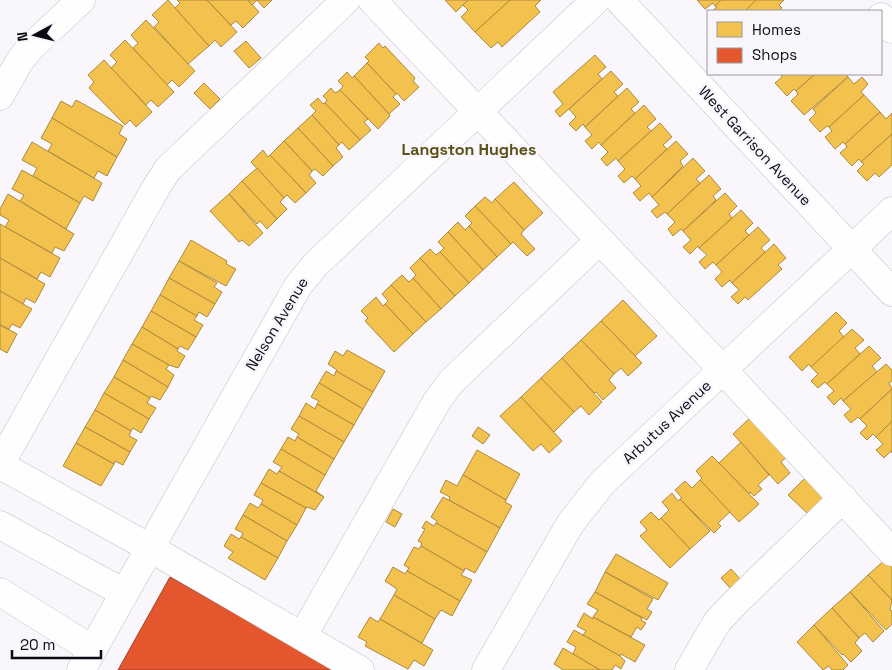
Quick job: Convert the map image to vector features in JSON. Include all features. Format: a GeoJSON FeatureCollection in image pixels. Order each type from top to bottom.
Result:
{"type":"FeatureCollection","features":[{"type":"Feature","properties":{"kind":"street"},"geometry":{"type":"LineString","coordinates":[[0,96],[29,49],[81,0]]}},
{"type":"Feature","properties":{"kind":"street"},"geometry":{"type":"LineString","coordinates":[[346,0],[168,169],[0,465],[150,548],[360,670]]}},
{"type":"Feature","properties":{"kind":"street"},"geometry":{"type":"LineString","coordinates":[[372,0],[723,370],[892,552]]}},
{"type":"Feature","properties":{"kind":"street","name":"Nelson Avenue"},"geometry":{"type":"LineString","coordinates":[[87,660],[298,286],[315,265],[476,111],[596,0]]}},
{"type":"Feature","properties":{"kind":"street","name":"West Garrison Avenue"},"geometry":{"type":"LineString","coordinates":[[618,0],[892,292]]}},
{"type":"Feature","properties":{"kind":"street"},"geometry":{"type":"LineString","coordinates":[[864,0],[874,10]]}},
{"type":"Feature","properties":{"kind":"street"},"geometry":{"type":"LineString","coordinates":[[882,18],[892,29]]}},
{"type":"Feature","properties":{"kind":"street","name":"Arbutus Avenue"},"geometry":{"type":"LineString","coordinates":[[486,670],[570,524],[603,482],[892,211]]}},
{"type":"Feature","properties":{"kind":"street"},"geometry":{"type":"LineString","coordinates":[[303,636],[437,400],[451,382],[600,240]]}},
{"type":"Feature","properties":{"kind":"street"},"geometry":{"type":"LineString","coordinates":[[689,670],[717,622],[843,498]]}},
{"type":"Feature","properties":{"kind":"street"},"geometry":{"type":"LineString","coordinates":[[0,524],[124,594]]}},
{"type":"Feature","properties":{"kind":"street"},"geometry":{"type":"LineString","coordinates":[[0,592],[87,660]]}},
{"type":"Feature","properties":{"kind":"building: Homes"},"geometry":{"type":"Polygon","coordinates":[[[168,0],[209,46],[188,64],[154,27],[159,22],[152,15],[168,0]]]}},
{"type":"Feature","properties":{"kind":"building: Homes"},"geometry":{"type":"Polygon","coordinates":[[[177,0],[207,0],[237,32],[221,47],[215,40],[209,46],[175,8],[180,3],[177,0]]]}},
{"type":"Feature","properties":{"kind":"building: Homes"},"geometry":{"type":"Polygon","coordinates":[[[207,0],[248,0],[259,12],[243,28],[236,21],[231,25],[207,0]]]}},
{"type":"Feature","properties":{"kind":"building: Homes"},"geometry":{"type":"Polygon","coordinates":[[[248,0],[257,0],[252,5],[248,0]]]}},
{"type":"Feature","properties":{"kind":"building: Homes"},"geometry":{"type":"Polygon","coordinates":[[[257,0],[272,0],[264,8],[257,0]]]}},
{"type":"Feature","properties":{"kind":"building: Homes"},"geometry":{"type":"Polygon","coordinates":[[[445,0],[468,0],[456,12],[445,0]]]}},
{"type":"Feature","properties":{"kind":"building: Homes"},"geometry":{"type":"Polygon","coordinates":[[[468,0],[510,0],[475,32],[461,17],[468,10],[463,5],[468,0]]]}},
{"type":"Feature","properties":{"kind":"building: Homes"},"geometry":{"type":"Polygon","coordinates":[[[510,0],[541,0],[535,6],[540,12],[502,47],[498,42],[491,48],[475,32],[510,0]]]}},
{"type":"Feature","properties":{"kind":"building: Homes"},"geometry":{"type":"Polygon","coordinates":[[[697,0],[721,0],[715,6],[713,3],[705,9],[697,0]]]}},
{"type":"Feature","properties":{"kind":"building: Homes"},"geometry":{"type":"Polygon","coordinates":[[[721,0],[756,0],[746,10],[713,10],[717,7],[715,6],[721,0]]]}},
{"type":"Feature","properties":{"kind":"building: Homes"},"geometry":{"type":"Polygon","coordinates":[[[756,0],[784,0],[779,5],[782,8],[780,10],[746,10],[756,0]]]}},
{"type":"Feature","properties":{"kind":"building: Homes"},"geometry":{"type":"Polygon","coordinates":[[[146,20],[195,71],[179,87],[172,80],[167,85],[133,48],[138,43],[131,35],[146,20]]]}},
{"type":"Feature","properties":{"kind":"building: Homes"},"geometry":{"type":"Polygon","coordinates":[[[125,40],[174,92],[158,107],[151,100],[146,105],[111,68],[117,62],[110,55],[125,40]]]}},
{"type":"Feature","properties":{"kind":"building: Homes"},"geometry":{"type":"Polygon","coordinates":[[[246,41],[261,58],[249,68],[234,51],[246,41]]]}},
{"type":"Feature","properties":{"kind":"building: Homes"},"geometry":{"type":"Polygon","coordinates":[[[379,43],[383,48],[385,46],[415,78],[413,81],[419,87],[404,101],[367,63],[369,61],[365,57],[379,43]]]}},
{"type":"Feature","properties":{"kind":"building: Homes"},"geometry":{"type":"Polygon","coordinates":[[[595,55],[606,67],[598,74],[602,79],[560,117],[555,111],[563,104],[553,92],[595,55]]]}},
{"type":"Feature","properties":{"kind":"building: Homes"},"geometry":{"type":"Polygon","coordinates":[[[104,60],[152,112],[136,127],[130,120],[125,125],[89,88],[94,82],[88,75],[104,60]]]}},
{"type":"Feature","properties":{"kind":"building: Homes"},"geometry":{"type":"Polygon","coordinates":[[[367,63],[396,94],[393,97],[400,104],[389,114],[354,76],[367,63]]]}},
{"type":"Feature","properties":{"kind":"building: Homes"},"geometry":{"type":"Polygon","coordinates":[[[611,71],[623,84],[614,92],[618,96],[585,127],[583,124],[576,131],[569,124],[576,117],[569,109],[611,71]]]}},
{"type":"Feature","properties":{"kind":"building: Homes"},"geometry":{"type":"Polygon","coordinates":[[[347,72],[352,78],[354,76],[389,114],[390,116],[378,129],[340,90],[343,86],[338,81],[347,72]]]}},
{"type":"Feature","properties":{"kind":"building: Homes"},"geometry":{"type":"Polygon","coordinates":[[[781,75],[814,75],[796,91],[794,89],[787,96],[775,83],[782,77],[781,75]]]}},
{"type":"Feature","properties":{"kind":"building: Homes"},"geometry":{"type":"Polygon","coordinates":[[[814,75],[847,75],[848,77],[804,115],[791,101],[798,94],[796,91],[814,75]]]}},
{"type":"Feature","properties":{"kind":"building: Homes"},"geometry":{"type":"Polygon","coordinates":[[[848,77],[854,84],[862,77],[868,84],[861,92],[864,95],[829,127],[827,126],[820,132],[809,120],[816,113],[813,109],[848,77]]]}},
{"type":"Feature","properties":{"kind":"building: Homes"},"geometry":{"type":"Polygon","coordinates":[[[204,83],[220,99],[210,109],[194,93],[204,83]]]}},
{"type":"Feature","properties":{"kind":"building: Homes"},"geometry":{"type":"Polygon","coordinates":[[[331,88],[335,93],[340,90],[368,119],[364,122],[371,130],[360,140],[325,103],[327,100],[323,96],[331,88]]]}},
{"type":"Feature","properties":{"kind":"building: Homes"},"geometry":{"type":"Polygon","coordinates":[[[627,88],[639,102],[631,109],[635,113],[601,145],[599,142],[592,149],[585,141],[592,135],[585,127],[627,88]]]}},
{"type":"Feature","properties":{"kind":"building: Homes"},"geometry":{"type":"Polygon","coordinates":[[[864,95],[880,112],[845,144],[843,142],[835,149],[825,137],[832,131],[829,127],[864,95]]]}},
{"type":"Feature","properties":{"kind":"building: Homes"},"geometry":{"type":"Polygon","coordinates":[[[318,98],[360,140],[349,150],[342,142],[339,145],[312,115],[316,111],[310,105],[318,98]]]}},
{"type":"Feature","properties":{"kind":"building: Homes"},"geometry":{"type":"Polygon","coordinates":[[[76,100],[123,126],[119,134],[127,139],[117,157],[52,118],[61,101],[72,107],[76,100]]]}},
{"type":"Feature","properties":{"kind":"building: Homes"},"geometry":{"type":"Polygon","coordinates":[[[644,105],[656,119],[647,127],[651,131],[618,161],[616,158],[607,166],[601,159],[608,152],[601,145],[644,105]]]}},
{"type":"Feature","properties":{"kind":"building: Homes"},"geometry":{"type":"Polygon","coordinates":[[[880,112],[886,119],[892,113],[892,134],[861,162],[859,159],[852,166],[840,153],[847,147],[845,144],[880,112]]]}},
{"type":"Feature","properties":{"kind":"building: Homes"},"geometry":{"type":"Polygon","coordinates":[[[312,115],[339,145],[336,148],[343,157],[333,166],[298,128],[312,115]]]}},
{"type":"Feature","properties":{"kind":"building: Homes"},"geometry":{"type":"Polygon","coordinates":[[[52,118],[117,157],[107,176],[98,171],[94,178],[48,151],[52,144],[41,138],[52,118]]]}},
{"type":"Feature","properties":{"kind":"building: Homes"},"geometry":{"type":"Polygon","coordinates":[[[660,123],[672,137],[663,145],[667,149],[635,179],[632,176],[624,183],[618,176],[625,169],[618,161],[660,123]]]}},
{"type":"Feature","properties":{"kind":"building: Homes"},"geometry":{"type":"Polygon","coordinates":[[[298,128],[333,166],[323,176],[315,169],[312,171],[284,141],[298,128]]]}},
{"type":"Feature","properties":{"kind":"building: Homes"},"geometry":{"type":"Polygon","coordinates":[[[892,134],[892,165],[879,177],[875,173],[867,181],[857,171],[864,164],[861,162],[892,134]]]}},
{"type":"Feature","properties":{"kind":"building: Homes"},"geometry":{"type":"Polygon","coordinates":[[[284,141],[312,171],[309,175],[316,183],[306,193],[270,155],[284,141]]]}},
{"type":"Feature","properties":{"kind":"building: Homes"},"geometry":{"type":"Polygon","coordinates":[[[676,141],[688,154],[680,161],[683,166],[652,197],[649,193],[640,201],[633,193],[641,186],[635,179],[676,141]]]}},
{"type":"Feature","properties":{"kind":"building: Homes"},"geometry":{"type":"Polygon","coordinates":[[[32,142],[102,183],[93,201],[84,196],[80,203],[33,176],[37,168],[22,160],[32,142]]]}},
{"type":"Feature","properties":{"kind":"building: Homes"},"geometry":{"type":"Polygon","coordinates":[[[263,150],[306,193],[295,203],[287,195],[284,198],[251,162],[263,150]]]}},
{"type":"Feature","properties":{"kind":"building: Homes"},"geometry":{"type":"Polygon","coordinates":[[[693,158],[705,171],[696,179],[700,183],[667,214],[665,212],[657,218],[651,211],[659,205],[652,197],[693,158]]]}},
{"type":"Feature","properties":{"kind":"building: Homes"},"geometry":{"type":"Polygon","coordinates":[[[257,168],[284,198],[280,202],[287,209],[277,219],[242,181],[257,168]]]}},
{"type":"Feature","properties":{"kind":"building: Homes"},"geometry":{"type":"Polygon","coordinates":[[[22,170],[80,203],[66,229],[20,201],[24,195],[12,189],[22,170]]]}},
{"type":"Feature","properties":{"kind":"building: Homes"},"geometry":{"type":"Polygon","coordinates":[[[709,175],[721,189],[713,196],[716,200],[683,231],[681,229],[673,236],[668,229],[675,222],[667,214],[709,175]]]}},
{"type":"Feature","properties":{"kind":"building: Homes"},"geometry":{"type":"Polygon","coordinates":[[[242,181],[277,219],[267,229],[260,221],[257,224],[229,194],[242,181]]]}},
{"type":"Feature","properties":{"kind":"building: Homes"},"geometry":{"type":"Polygon","coordinates":[[[514,182],[543,213],[524,230],[495,199],[514,182]]]}},
{"type":"Feature","properties":{"kind":"building: Homes"},"geometry":{"type":"Polygon","coordinates":[[[725,193],[737,206],[729,214],[732,218],[690,254],[683,247],[691,240],[683,231],[725,193]]]}},
{"type":"Feature","properties":{"kind":"building: Homes"},"geometry":{"type":"Polygon","coordinates":[[[8,194],[74,234],[64,251],[55,247],[52,253],[5,227],[9,220],[0,215],[0,209],[8,194]]]}},
{"type":"Feature","properties":{"kind":"building: Homes"},"geometry":{"type":"Polygon","coordinates":[[[229,194],[263,233],[249,246],[242,240],[239,242],[210,211],[229,194]]]}},
{"type":"Feature","properties":{"kind":"building: Homes"},"geometry":{"type":"Polygon","coordinates":[[[485,197],[492,203],[495,199],[524,230],[521,234],[535,249],[527,256],[513,242],[511,244],[475,206],[485,197]]]}},
{"type":"Feature","properties":{"kind":"building: Homes"},"geometry":{"type":"Polygon","coordinates":[[[475,206],[511,244],[497,257],[469,226],[472,223],[465,216],[475,206]]]}},
{"type":"Feature","properties":{"kind":"building: Homes"},"geometry":{"type":"Polygon","coordinates":[[[741,210],[753,223],[745,231],[749,235],[716,265],[713,262],[705,269],[699,262],[707,255],[699,248],[741,210]]]}},
{"type":"Feature","properties":{"kind":"building: Homes"},"geometry":{"type":"Polygon","coordinates":[[[458,222],[465,230],[469,226],[497,257],[483,270],[448,232],[458,222]]]}},
{"type":"Feature","properties":{"kind":"building: Homes"},"geometry":{"type":"Polygon","coordinates":[[[0,224],[60,258],[50,277],[41,272],[37,279],[0,258],[0,224]]]}},
{"type":"Feature","properties":{"kind":"building: Homes"},"geometry":{"type":"Polygon","coordinates":[[[758,227],[770,240],[761,248],[765,252],[732,283],[730,280],[722,287],[715,279],[722,272],[716,265],[758,227]]]}},
{"type":"Feature","properties":{"kind":"building: Homes"},"geometry":{"type":"Polygon","coordinates":[[[448,232],[483,270],[469,283],[440,252],[444,248],[438,242],[448,232]]]}},
{"type":"Feature","properties":{"kind":"building: Homes"},"geometry":{"type":"Polygon","coordinates":[[[191,240],[227,261],[226,264],[236,269],[226,286],[179,261],[191,240]]]}},
{"type":"Feature","properties":{"kind":"building: Homes"},"geometry":{"type":"Polygon","coordinates":[[[774,244],[786,258],[778,265],[782,269],[748,300],[745,297],[738,304],[731,297],[739,290],[732,283],[774,244]]]}},
{"type":"Feature","properties":{"kind":"building: Homes"},"geometry":{"type":"Polygon","coordinates":[[[430,249],[436,255],[440,252],[469,283],[455,296],[420,258],[430,249]]]}},
{"type":"Feature","properties":{"kind":"building: Homes"},"geometry":{"type":"Polygon","coordinates":[[[0,258],[45,284],[35,303],[26,298],[23,304],[0,291],[0,258]]]}},
{"type":"Feature","properties":{"kind":"building: Homes"},"geometry":{"type":"Polygon","coordinates":[[[420,258],[455,296],[441,309],[413,278],[416,275],[410,268],[420,258]]]}},
{"type":"Feature","properties":{"kind":"building: Homes"},"geometry":{"type":"Polygon","coordinates":[[[179,261],[217,283],[214,287],[222,292],[215,304],[169,278],[179,261]]]}},
{"type":"Feature","properties":{"kind":"building: Homes"},"geometry":{"type":"Polygon","coordinates":[[[402,275],[409,282],[413,278],[441,309],[426,322],[391,285],[402,275]]]}},
{"type":"Feature","properties":{"kind":"building: Homes"},"geometry":{"type":"Polygon","coordinates":[[[169,278],[215,304],[207,317],[199,312],[197,316],[160,295],[169,278]]]}},
{"type":"Feature","properties":{"kind":"building: Homes"},"geometry":{"type":"Polygon","coordinates":[[[391,285],[426,322],[413,334],[385,304],[388,301],[382,294],[391,285]]]}},
{"type":"Feature","properties":{"kind":"building: Homes"},"geometry":{"type":"Polygon","coordinates":[[[0,291],[32,309],[20,328],[12,324],[9,329],[0,325],[0,291]]]}},
{"type":"Feature","properties":{"kind":"building: Homes"},"geometry":{"type":"Polygon","coordinates":[[[160,295],[197,316],[194,320],[203,325],[196,337],[151,311],[160,295]]]}},
{"type":"Feature","properties":{"kind":"building: Homes"},"geometry":{"type":"Polygon","coordinates":[[[376,297],[413,334],[394,352],[365,321],[368,318],[361,311],[376,297]]]}},
{"type":"Feature","properties":{"kind":"building: Homes"},"geometry":{"type":"Polygon","coordinates":[[[623,300],[657,336],[635,356],[601,321],[623,300]]]}},
{"type":"Feature","properties":{"kind":"building: Homes"},"geometry":{"type":"Polygon","coordinates":[[[151,311],[196,337],[188,350],[180,346],[178,349],[142,327],[151,311]]]}},
{"type":"Feature","properties":{"kind":"building: Homes"},"geometry":{"type":"Polygon","coordinates":[[[836,312],[847,323],[839,331],[844,337],[811,367],[809,364],[802,371],[789,357],[836,312]]]}},
{"type":"Feature","properties":{"kind":"building: Homes"},"geometry":{"type":"Polygon","coordinates":[[[601,321],[642,363],[628,376],[621,368],[614,374],[581,340],[601,321]]]}},
{"type":"Feature","properties":{"kind":"building: Homes"},"geometry":{"type":"Polygon","coordinates":[[[0,325],[17,334],[7,353],[0,349],[0,325]]]}},
{"type":"Feature","properties":{"kind":"building: Homes"},"geometry":{"type":"Polygon","coordinates":[[[142,327],[178,349],[177,351],[185,356],[178,368],[169,365],[132,344],[142,327]]]}},
{"type":"Feature","properties":{"kind":"building: Homes"},"geometry":{"type":"Polygon","coordinates":[[[852,329],[864,340],[855,348],[860,354],[827,384],[825,382],[818,388],[811,381],[818,374],[811,367],[852,329]]]}},
{"type":"Feature","properties":{"kind":"building: Homes"},"geometry":{"type":"Polygon","coordinates":[[[581,340],[614,374],[609,380],[616,388],[603,400],[596,392],[594,393],[562,358],[581,340]]]}},
{"type":"Feature","properties":{"kind":"building: Homes"},"geometry":{"type":"Polygon","coordinates":[[[132,344],[169,365],[166,369],[174,375],[168,387],[123,360],[132,344]]]}},
{"type":"Feature","properties":{"kind":"building: Homes"},"geometry":{"type":"Polygon","coordinates":[[[869,346],[881,358],[872,366],[877,372],[843,401],[841,398],[834,405],[827,397],[834,391],[827,384],[869,346]]]}},
{"type":"Feature","properties":{"kind":"building: Homes"},"geometry":{"type":"Polygon","coordinates":[[[347,350],[385,371],[373,392],[336,371],[328,364],[335,351],[343,356],[347,350]]]}},
{"type":"Feature","properties":{"kind":"building: Homes"},"geometry":{"type":"Polygon","coordinates":[[[562,358],[602,402],[589,415],[581,406],[574,412],[541,378],[562,358]]]}},
{"type":"Feature","properties":{"kind":"building: Homes"},"geometry":{"type":"Polygon","coordinates":[[[123,360],[168,387],[160,400],[151,396],[150,398],[114,377],[123,360]]]}},
{"type":"Feature","properties":{"kind":"building: Homes"},"geometry":{"type":"Polygon","coordinates":[[[886,364],[892,370],[892,381],[889,383],[892,389],[860,419],[858,417],[851,423],[844,415],[851,409],[843,401],[886,364]]]}},
{"type":"Feature","properties":{"kind":"building: Homes"},"geometry":{"type":"Polygon","coordinates":[[[326,371],[334,376],[336,371],[373,392],[363,409],[319,383],[326,371]]]}},
{"type":"Feature","properties":{"kind":"building: Homes"},"geometry":{"type":"Polygon","coordinates":[[[114,377],[150,398],[147,403],[156,408],[149,419],[104,393],[114,377]]]}},
{"type":"Feature","properties":{"kind":"building: Homes"},"geometry":{"type":"Polygon","coordinates":[[[541,378],[574,412],[554,432],[521,397],[541,378]]]}},
{"type":"Feature","properties":{"kind":"building: Homes"},"geometry":{"type":"Polygon","coordinates":[[[319,383],[363,409],[354,425],[317,404],[319,401],[311,397],[319,383]]]}},
{"type":"Feature","properties":{"kind":"building: Homes"},"geometry":{"type":"Polygon","coordinates":[[[892,389],[892,421],[876,437],[873,434],[867,440],[860,433],[867,426],[860,419],[892,389]]]}},
{"type":"Feature","properties":{"kind":"building: Homes"},"geometry":{"type":"Polygon","coordinates":[[[104,393],[149,419],[141,433],[133,428],[131,431],[95,410],[104,393]]]}},
{"type":"Feature","properties":{"kind":"building: Homes"},"geometry":{"type":"Polygon","coordinates":[[[521,397],[562,441],[549,453],[541,444],[533,451],[500,416],[521,397]]]}},
{"type":"Feature","properties":{"kind":"building: Homes"},"geometry":{"type":"Polygon","coordinates":[[[306,403],[315,409],[317,404],[354,425],[344,442],[299,416],[306,403]]]}},
{"type":"Feature","properties":{"kind":"building: Homes"},"geometry":{"type":"Polygon","coordinates":[[[95,410],[131,431],[129,436],[137,440],[130,452],[85,427],[95,410]]]}},
{"type":"Feature","properties":{"kind":"building: Homes"},"geometry":{"type":"Polygon","coordinates":[[[299,416],[344,442],[334,459],[297,437],[299,434],[291,429],[299,416]]]}},
{"type":"Feature","properties":{"kind":"building: Homes"},"geometry":{"type":"Polygon","coordinates":[[[752,416],[789,455],[781,462],[790,473],[778,484],[733,434],[752,416]]]}},
{"type":"Feature","properties":{"kind":"building: Homes"},"geometry":{"type":"Polygon","coordinates":[[[892,421],[892,453],[891,451],[884,458],[876,450],[883,444],[876,437],[892,421]]]}},
{"type":"Feature","properties":{"kind":"building: Homes"},"geometry":{"type":"Polygon","coordinates":[[[85,427],[130,452],[123,465],[115,461],[114,464],[76,443],[85,427]]]}},
{"type":"Feature","properties":{"kind":"building: Homes"},"geometry":{"type":"Polygon","coordinates":[[[478,427],[490,435],[483,444],[472,436],[478,427]]]}},
{"type":"Feature","properties":{"kind":"building: Homes"},"geometry":{"type":"Polygon","coordinates":[[[288,437],[295,441],[297,437],[334,459],[325,475],[281,449],[288,437]]]}},
{"type":"Feature","properties":{"kind":"building: Homes"},"geometry":{"type":"Polygon","coordinates":[[[741,442],[769,475],[758,485],[762,489],[754,496],[750,492],[749,494],[719,463],[741,442]]]}},
{"type":"Feature","properties":{"kind":"building: Homes"},"geometry":{"type":"Polygon","coordinates":[[[76,443],[114,464],[101,486],[63,466],[76,443]]]}},
{"type":"Feature","properties":{"kind":"building: Homes"},"geometry":{"type":"Polygon","coordinates":[[[281,449],[325,475],[316,491],[324,497],[279,471],[282,467],[273,462],[281,449]]]}},
{"type":"Feature","properties":{"kind":"building: Homes"},"geometry":{"type":"Polygon","coordinates":[[[477,450],[520,474],[506,500],[463,475],[477,450]]]}},
{"type":"Feature","properties":{"kind":"building: Homes"},"geometry":{"type":"Polygon","coordinates":[[[712,456],[759,504],[739,522],[700,480],[702,478],[696,471],[712,456]]]}},
{"type":"Feature","properties":{"kind":"building: Homes"},"geometry":{"type":"Polygon","coordinates":[[[269,469],[277,474],[279,471],[324,497],[315,510],[306,508],[261,483],[269,469]]]}},
{"type":"Feature","properties":{"kind":"building: Homes"},"geometry":{"type":"Polygon","coordinates":[[[463,475],[506,500],[505,502],[512,506],[500,528],[449,500],[450,497],[440,492],[446,480],[457,486],[463,475]]]}},
{"type":"Feature","properties":{"kind":"building: Homes"},"geometry":{"type":"Polygon","coordinates":[[[807,476],[828,496],[809,515],[788,495],[807,476]]]}},
{"type":"Feature","properties":{"kind":"building: Homes"},"geometry":{"type":"Polygon","coordinates":[[[700,480],[730,512],[718,523],[721,526],[714,533],[680,499],[682,498],[675,490],[685,481],[692,488],[700,480]]]}},
{"type":"Feature","properties":{"kind":"building: Homes"},"geometry":{"type":"Polygon","coordinates":[[[261,483],[306,508],[297,525],[261,504],[263,500],[254,495],[261,483]]]}},
{"type":"Feature","properties":{"kind":"building: Homes"},"geometry":{"type":"Polygon","coordinates":[[[672,493],[710,531],[690,549],[661,518],[669,510],[662,502],[672,493]]]}},
{"type":"Feature","properties":{"kind":"building: Homes"},"geometry":{"type":"Polygon","coordinates":[[[443,497],[500,528],[487,552],[436,523],[437,521],[431,517],[443,497]]]}},
{"type":"Feature","properties":{"kind":"building: Homes"},"geometry":{"type":"Polygon","coordinates":[[[250,503],[258,508],[261,504],[297,525],[287,541],[243,515],[250,503]]]}},
{"type":"Feature","properties":{"kind":"building: Homes"},"geometry":{"type":"Polygon","coordinates":[[[393,509],[402,514],[395,527],[386,522],[393,509]]]}},
{"type":"Feature","properties":{"kind":"building: Homes"},"geometry":{"type":"Polygon","coordinates":[[[651,512],[659,520],[661,518],[690,549],[670,568],[640,536],[647,530],[640,522],[651,512]]]}},
{"type":"Feature","properties":{"kind":"building: Homes"},"geometry":{"type":"Polygon","coordinates":[[[243,515],[287,541],[278,558],[241,537],[243,533],[235,529],[243,515]]]}},
{"type":"Feature","properties":{"kind":"building: Homes"},"geometry":{"type":"Polygon","coordinates":[[[426,521],[434,526],[436,523],[487,552],[475,573],[465,568],[464,571],[421,546],[422,543],[418,541],[425,529],[422,528],[426,521]]]}},
{"type":"Feature","properties":{"kind":"building: Homes"},"geometry":{"type":"Polygon","coordinates":[[[231,534],[239,539],[241,537],[278,558],[265,580],[228,558],[233,552],[224,546],[231,534]]]}},
{"type":"Feature","properties":{"kind":"building: Homes"},"geometry":{"type":"Polygon","coordinates":[[[421,546],[464,571],[461,575],[472,580],[460,601],[407,571],[409,568],[404,565],[414,547],[419,549],[421,546]]]}},
{"type":"Feature","properties":{"kind":"building: Homes"},"geometry":{"type":"Polygon","coordinates":[[[616,554],[668,583],[658,600],[605,572],[616,554]]]}},
{"type":"Feature","properties":{"kind":"building: Homes"},"geometry":{"type":"Polygon","coordinates":[[[887,558],[892,564],[892,600],[868,575],[887,558]]]}},
{"type":"Feature","properties":{"kind":"building: Homes"},"geometry":{"type":"Polygon","coordinates":[[[393,567],[405,574],[407,571],[460,601],[452,616],[441,610],[435,619],[394,595],[397,589],[385,581],[393,567]]]}},
{"type":"Feature","properties":{"kind":"building: Homes"},"geometry":{"type":"Polygon","coordinates":[[[731,569],[742,581],[732,590],[721,578],[731,569]]]}},
{"type":"Feature","properties":{"kind":"building: Homes"},"geometry":{"type":"Polygon","coordinates":[[[605,572],[653,599],[647,609],[652,612],[647,620],[595,592],[605,572]]]}},
{"type":"Feature","properties":{"kind":"building: Homes"},"geometry":{"type":"Polygon","coordinates":[[[868,575],[892,600],[890,610],[892,611],[892,624],[886,630],[850,592],[868,575]]]}},
{"type":"Feature","properties":{"kind":"building: Homes"},"geometry":{"type":"Polygon","coordinates":[[[595,592],[642,618],[641,620],[646,623],[641,630],[637,627],[631,637],[593,617],[598,610],[587,604],[595,592]]]}},
{"type":"Feature","properties":{"kind":"building: Homes"},"geometry":{"type":"Polygon","coordinates":[[[850,592],[884,631],[873,642],[865,633],[859,638],[832,608],[850,592]]]}},
{"type":"Feature","properties":{"kind":"building: Homes"},"geometry":{"type":"Polygon","coordinates":[[[394,595],[435,619],[422,643],[380,619],[394,595]]]}},
{"type":"Feature","properties":{"kind":"building: Homes"},"geometry":{"type":"Polygon","coordinates":[[[832,608],[859,638],[855,643],[862,651],[851,662],[814,625],[832,608]]]}},
{"type":"Feature","properties":{"kind":"building: Homes"},"geometry":{"type":"Polygon","coordinates":[[[584,613],[645,645],[635,662],[621,654],[620,656],[583,635],[586,631],[577,626],[584,613]]]}},
{"type":"Feature","properties":{"kind":"building: Homes"},"geometry":{"type":"Polygon","coordinates":[[[370,617],[378,622],[380,619],[433,650],[424,666],[414,660],[408,669],[365,646],[367,642],[358,637],[370,617]]]}},
{"type":"Feature","properties":{"kind":"building: Homes"},"geometry":{"type":"Polygon","coordinates":[[[814,625],[848,665],[843,670],[832,670],[829,666],[823,670],[797,642],[814,625]]]}},
{"type":"Feature","properties":{"kind":"building: Homes"},"geometry":{"type":"Polygon","coordinates":[[[574,630],[620,656],[625,661],[621,669],[615,665],[612,670],[600,670],[573,654],[576,647],[567,642],[574,630]]]}},
{"type":"Feature","properties":{"kind":"building: Homes"},"geometry":{"type":"Polygon","coordinates":[[[563,648],[600,670],[563,670],[554,664],[563,648]]]}},
{"type":"Feature","properties":{"kind":"building: Shops"},"geometry":{"type":"Polygon","coordinates":[[[170,577],[335,670],[118,670],[170,577]]]}},
{"type":"Feature","properties":{"kind":"district","name":"Langston Hughes"},"geometry":{"type":"Point","coordinates":[469,149]}}]}
